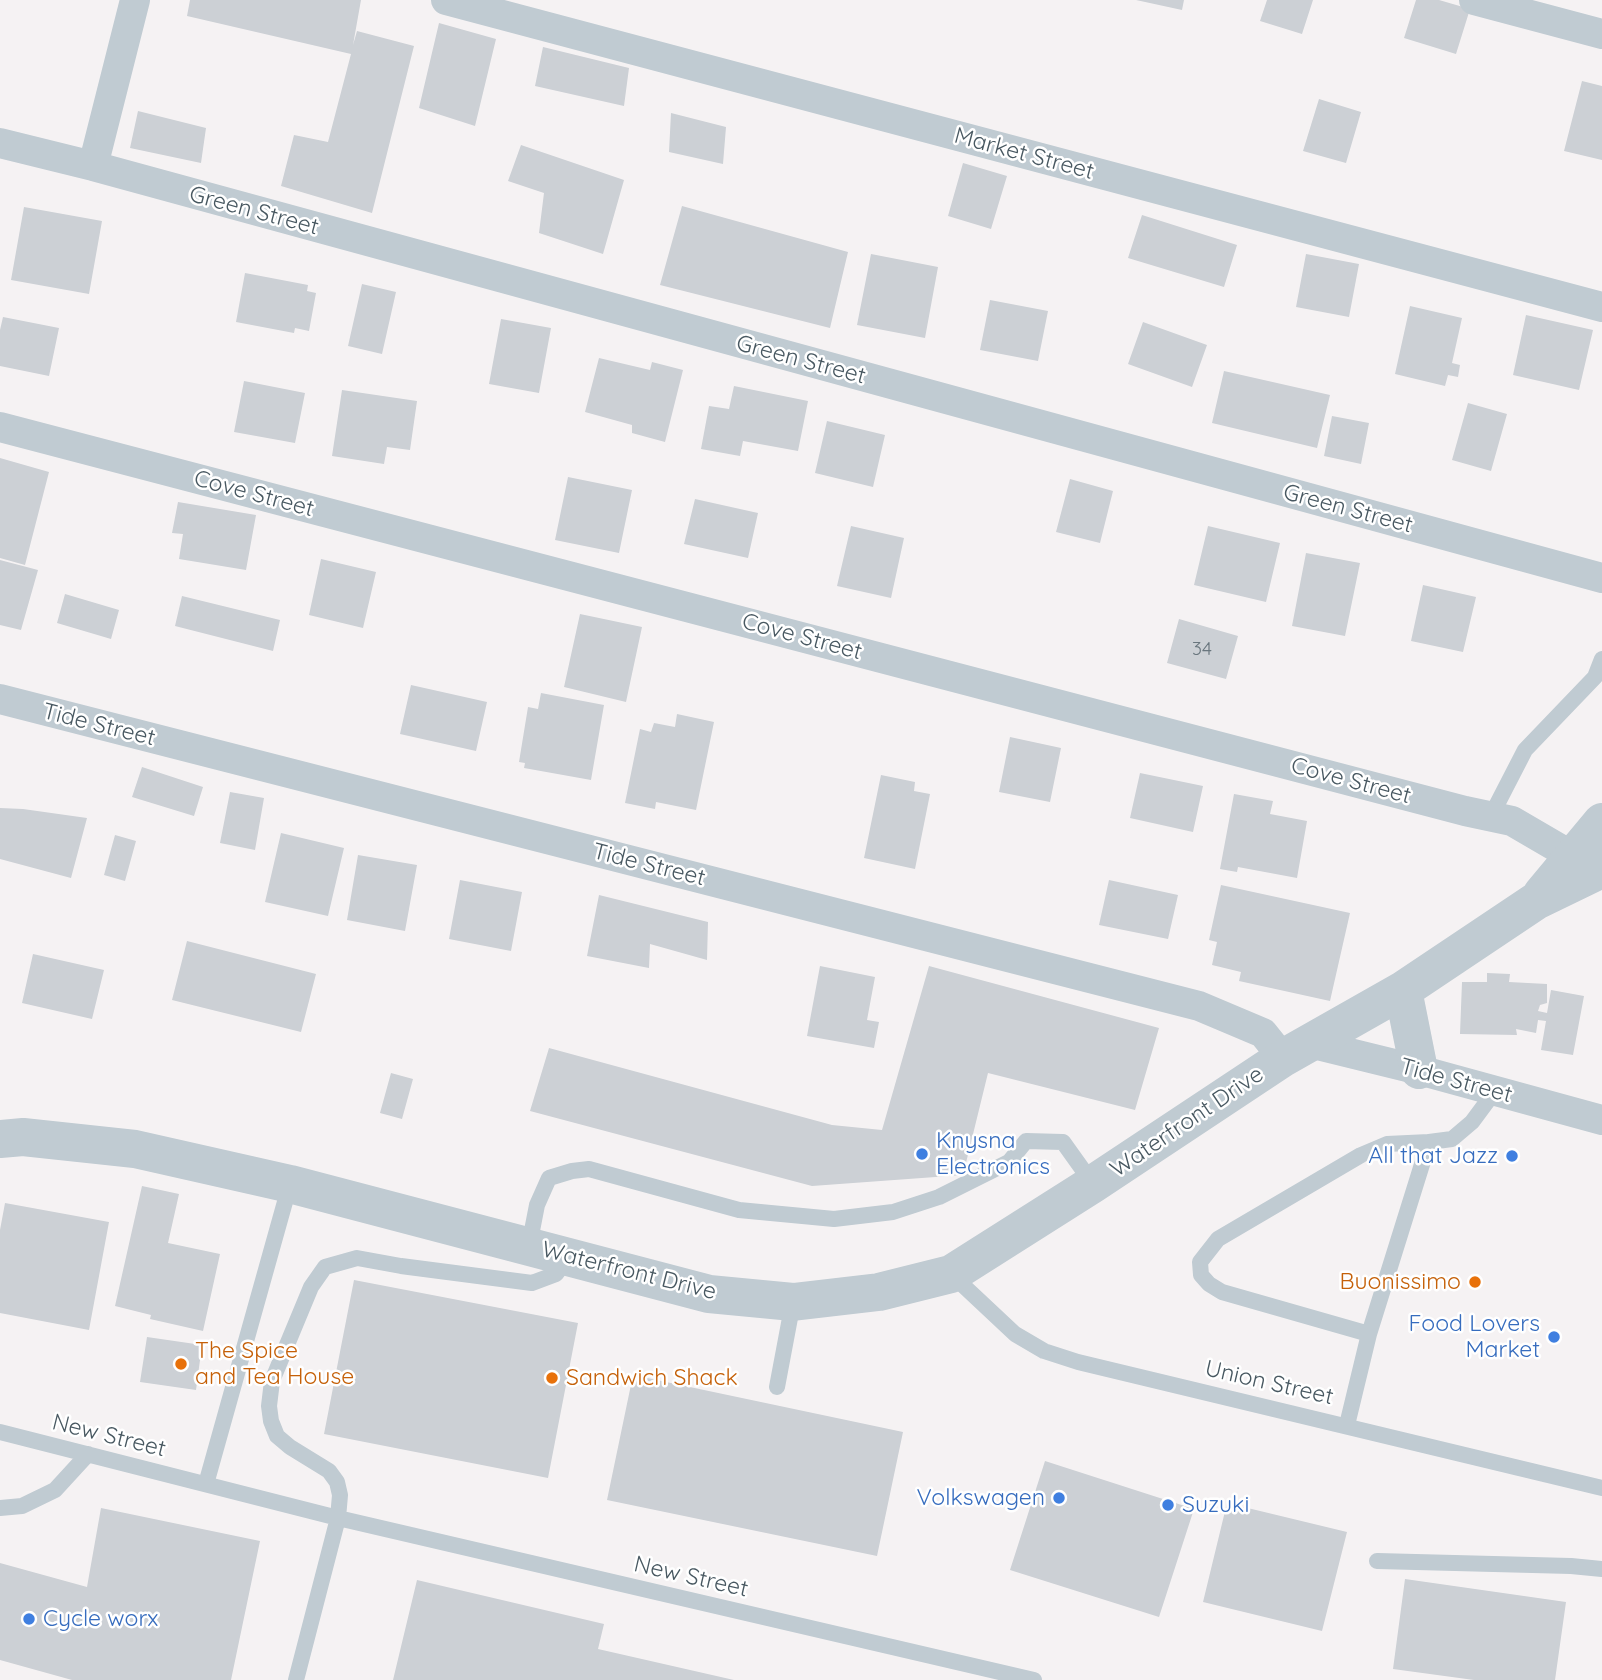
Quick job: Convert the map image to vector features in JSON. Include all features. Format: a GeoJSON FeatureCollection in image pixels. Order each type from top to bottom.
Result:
{"type":"FeatureCollection","features":[{"type":"Feature","properties":{"kind":"street"},"geometry":{"type":"LineString","coordinates":[[93,166],[135,0]]}},
{"type":"Feature","properties":{"kind":"street","name":"Market Street"},"geometry":{"type":"LineString","coordinates":[[446,0],[1602,307]]}},
{"type":"Feature","properties":{"kind":"street"},"geometry":{"type":"LineString","coordinates":[[1474,0],[1602,34]]}},
{"type":"Feature","properties":{"kind":"street","name":"Green Street"},"geometry":{"type":"LineString","coordinates":[[0,143],[93,166],[1602,578]]}},
{"type":"Feature","properties":{"kind":"street","name":"Cove Street"},"geometry":{"type":"LineString","coordinates":[[0,427],[1512,821],[1588,866]]}},
{"type":"Feature","properties":{"kind":"street","name":"Tide Street"},"geometry":{"type":"LineString","coordinates":[[0,699],[1199,1006],[1263,1033],[1296,1051],[1419,1070],[1602,1120]]}},
{"type":"Feature","properties":{"kind":"street","name":"Waterfront Drive"},"geometry":{"type":"LineString","coordinates":[[0,1139],[23,1137],[135,1149],[289,1184],[709,1294],[793,1301],[879,1292],[951,1274],[1093,1185],[1296,1051],[1403,990],[1588,866],[1602,822]]}},
{"type":"Feature","properties":{"kind":"street"},"geometry":{"type":"LineString","coordinates":[[1403,990],[1419,1070]]}},
{"type":"Feature","properties":{"kind":"lane"},"geometry":{"type":"LineString","coordinates":[[1491,816],[1525,750],[1595,677],[1602,659]]}},
{"type":"Feature","properties":{"kind":"lane"},"geometry":{"type":"LineString","coordinates":[[1369,1334],[1222,1292],[1201,1275],[1200,1262],[1217,1239],[1361,1155],[1387,1144],[1452,1139],[1466,1128],[1495,1091]]}},
{"type":"Feature","properties":{"kind":"lane"},"geometry":{"type":"LineString","coordinates":[[529,1246],[537,1205],[550,1178],[589,1169],[739,1210],[834,1219],[892,1212],[939,1197],[1009,1162],[1026,1141],[1063,1142],[1093,1185]]}},
{"type":"Feature","properties":{"kind":"lane"},"geometry":{"type":"LineString","coordinates":[[1347,1425],[1369,1334],[1429,1142]]}},
{"type":"Feature","properties":{"kind":"lane"},"geometry":{"type":"LineString","coordinates":[[206,1484],[289,1184]]}},
{"type":"Feature","properties":{"kind":"lane"},"geometry":{"type":"LineString","coordinates":[[296,1680],[338,1518],[340,1495],[337,1482],[329,1471],[277,1436],[269,1406],[272,1381],[311,1287],[325,1267],[357,1258],[532,1283],[556,1274],[568,1258]]}},
{"type":"Feature","properties":{"kind":"lane","name":"Union Street"},"geometry":{"type":"LineString","coordinates":[[951,1274],[1016,1334],[1044,1351],[1078,1362],[1602,1488]]}},
{"type":"Feature","properties":{"kind":"lane"},"geometry":{"type":"LineString","coordinates":[[777,1387],[793,1301]]}},
{"type":"Feature","properties":{"kind":"lane","name":"New Street"},"geometry":{"type":"LineString","coordinates":[[0,1432],[338,1518],[1034,1680]]}},
{"type":"Feature","properties":{"kind":"lane"},"geometry":{"type":"LineString","coordinates":[[0,1508],[23,1506],[55,1490],[89,1454]]}},
{"type":"Feature","properties":{"kind":"lane"},"geometry":{"type":"LineString","coordinates":[[1377,1561],[1602,1569]]}},
{"type":"Feature","properties":{"kind":"building"},"geometry":{"type":"Polygon","coordinates":[[[190,0],[361,0],[353,45],[357,31],[414,46],[372,213],[281,186],[294,135],[328,142],[351,54],[187,16],[190,0]]]}},
{"type":"Feature","properties":{"kind":"building"},"geometry":{"type":"Polygon","coordinates":[[[1136,0],[1184,0],[1182,10],[1136,0]]]}},
{"type":"Feature","properties":{"kind":"building"},"geometry":{"type":"Polygon","coordinates":[[[1267,0],[1313,0],[1302,34],[1260,21],[1267,0]]]}},
{"type":"Feature","properties":{"kind":"building"},"geometry":{"type":"Polygon","coordinates":[[[1416,0],[1439,0],[1470,9],[1456,54],[1404,38],[1416,0]]]}},
{"type":"Feature","properties":{"kind":"building"},"geometry":{"type":"Polygon","coordinates":[[[439,23],[496,39],[475,126],[419,108],[439,23]]]}},
{"type":"Feature","properties":{"kind":"building"},"geometry":{"type":"Polygon","coordinates":[[[543,47],[629,68],[624,106],[535,86],[543,47]]]}},
{"type":"Feature","properties":{"kind":"building"},"geometry":{"type":"Polygon","coordinates":[[[1582,81],[1602,86],[1602,160],[1564,151],[1582,81]]]}},
{"type":"Feature","properties":{"kind":"building"},"geometry":{"type":"Polygon","coordinates":[[[1319,99],[1361,112],[1346,163],[1303,151],[1319,99]]]}},
{"type":"Feature","properties":{"kind":"building"},"geometry":{"type":"Polygon","coordinates":[[[138,111],[206,128],[201,163],[130,148],[138,111]]]}},
{"type":"Feature","properties":{"kind":"building"},"geometry":{"type":"Polygon","coordinates":[[[671,113],[726,127],[723,164],[669,152],[671,113]]]}},
{"type":"Feature","properties":{"kind":"building"},"geometry":{"type":"Polygon","coordinates":[[[521,145],[624,180],[603,254],[539,233],[544,193],[508,181],[521,145]]]}},
{"type":"Feature","properties":{"kind":"building"},"geometry":{"type":"Polygon","coordinates":[[[963,163],[1007,176],[991,229],[948,216],[963,163]]]}},
{"type":"Feature","properties":{"kind":"building"},"geometry":{"type":"Polygon","coordinates":[[[682,206],[848,252],[830,328],[660,285],[682,206]]]}},
{"type":"Feature","properties":{"kind":"building"},"geometry":{"type":"Polygon","coordinates":[[[24,207],[102,221],[89,294],[11,280],[24,207]]]}},
{"type":"Feature","properties":{"kind":"building"},"geometry":{"type":"Polygon","coordinates":[[[1142,215],[1237,245],[1224,287],[1128,258],[1142,215]]]}},
{"type":"Feature","properties":{"kind":"building"},"geometry":{"type":"Polygon","coordinates":[[[871,254],[938,267],[925,338],[857,325],[871,254]]]}},
{"type":"Feature","properties":{"kind":"building"},"geometry":{"type":"Polygon","coordinates":[[[1306,254],[1359,264],[1349,317],[1296,307],[1306,254]]]}},
{"type":"Feature","properties":{"kind":"building"},"geometry":{"type":"Polygon","coordinates":[[[245,273],[308,285],[307,291],[316,293],[309,331],[295,328],[294,333],[236,322],[245,273]]]}},
{"type":"Feature","properties":{"kind":"building"},"geometry":{"type":"Polygon","coordinates":[[[362,284],[396,292],[382,354],[348,346],[362,284]]]}},
{"type":"Feature","properties":{"kind":"building"},"geometry":{"type":"Polygon","coordinates":[[[990,300],[1048,311],[1038,361],[980,350],[990,300]]]}},
{"type":"Feature","properties":{"kind":"building"},"geometry":{"type":"Polygon","coordinates":[[[1410,306],[1462,318],[1452,363],[1460,365],[1458,377],[1448,375],[1445,386],[1395,374],[1410,306]]]}},
{"type":"Feature","properties":{"kind":"building"},"geometry":{"type":"Polygon","coordinates":[[[1526,315],[1593,330],[1579,390],[1513,375],[1526,315]]]}},
{"type":"Feature","properties":{"kind":"building"},"geometry":{"type":"Polygon","coordinates":[[[3,317],[59,328],[49,376],[0,366],[0,330],[3,317]]]}},
{"type":"Feature","properties":{"kind":"building"},"geometry":{"type":"Polygon","coordinates":[[[501,319],[551,328],[539,393],[489,384],[501,319]]]}},
{"type":"Feature","properties":{"kind":"building"},"geometry":{"type":"Polygon","coordinates":[[[1143,322],[1207,345],[1192,387],[1128,364],[1143,322]]]}},
{"type":"Feature","properties":{"kind":"building"},"geometry":{"type":"Polygon","coordinates":[[[599,358],[650,370],[652,362],[683,370],[665,442],[632,433],[632,425],[585,412],[599,358]]]}},
{"type":"Feature","properties":{"kind":"building"},"geometry":{"type":"Polygon","coordinates":[[[1224,371],[1330,395],[1317,448],[1212,423],[1224,371]]]}},
{"type":"Feature","properties":{"kind":"building"},"geometry":{"type":"Polygon","coordinates":[[[244,381],[305,393],[295,443],[234,432],[244,381]]]}},
{"type":"Feature","properties":{"kind":"building"},"geometry":{"type":"Polygon","coordinates":[[[734,386],[808,401],[798,451],[743,441],[740,456],[701,449],[709,406],[729,409],[734,386]]]}},
{"type":"Feature","properties":{"kind":"building"},"geometry":{"type":"Polygon","coordinates":[[[342,390],[417,401],[410,450],[387,447],[384,464],[332,456],[342,390]]]}},
{"type":"Feature","properties":{"kind":"building"},"geometry":{"type":"Polygon","coordinates":[[[1468,403],[1507,414],[1491,471],[1452,460],[1468,403]]]}},
{"type":"Feature","properties":{"kind":"building"},"geometry":{"type":"Polygon","coordinates":[[[1332,416],[1369,423],[1361,464],[1324,456],[1332,416]]]}},
{"type":"Feature","properties":{"kind":"building"},"geometry":{"type":"Polygon","coordinates":[[[827,421],[885,435],[873,487],[815,473],[827,421]]]}},
{"type":"Feature","properties":{"kind":"building"},"geometry":{"type":"Polygon","coordinates":[[[0,458],[49,472],[25,565],[0,558],[0,458]]]}},
{"type":"Feature","properties":{"kind":"building"},"geometry":{"type":"Polygon","coordinates":[[[568,477],[632,490],[619,553],[555,540],[568,477]]]}},
{"type":"Feature","properties":{"kind":"building"},"geometry":{"type":"Polygon","coordinates":[[[1070,479],[1113,491],[1100,543],[1056,532],[1070,479]]]}},
{"type":"Feature","properties":{"kind":"building"},"geometry":{"type":"Polygon","coordinates":[[[695,499],[758,513],[748,558],[684,544],[695,499]]]}},
{"type":"Feature","properties":{"kind":"building"},"geometry":{"type":"Polygon","coordinates":[[[178,502],[256,515],[246,570],[179,559],[183,534],[172,533],[178,502]]]}},
{"type":"Feature","properties":{"kind":"building"},"geometry":{"type":"Polygon","coordinates":[[[851,526],[904,538],[891,598],[837,586],[851,526]]]}},
{"type":"Feature","properties":{"kind":"building"},"geometry":{"type":"Polygon","coordinates":[[[1208,526],[1280,543],[1266,602],[1194,585],[1208,526]]]}},
{"type":"Feature","properties":{"kind":"building"},"geometry":{"type":"Polygon","coordinates":[[[1306,553],[1360,563],[1345,636],[1292,626],[1306,553]]]}},
{"type":"Feature","properties":{"kind":"building"},"geometry":{"type":"Polygon","coordinates":[[[321,559],[376,572],[363,628],[309,615],[321,559]]]}},
{"type":"Feature","properties":{"kind":"building"},"geometry":{"type":"Polygon","coordinates":[[[0,560],[38,570],[21,630],[0,625],[0,560]]]}},
{"type":"Feature","properties":{"kind":"building"},"geometry":{"type":"Polygon","coordinates":[[[1423,585],[1476,597],[1463,652],[1411,641],[1423,585]]]}},
{"type":"Feature","properties":{"kind":"building"},"geometry":{"type":"Polygon","coordinates":[[[65,594],[119,610],[111,639],[57,623],[65,594]]]}},
{"type":"Feature","properties":{"kind":"building"},"geometry":{"type":"Polygon","coordinates":[[[182,596],[280,620],[273,651],[175,626],[182,596]]]}},
{"type":"Feature","properties":{"kind":"building"},"geometry":{"type":"Polygon","coordinates":[[[580,614],[642,627],[626,702],[564,687],[580,614]]]}},
{"type":"Feature","properties":{"kind":"building"},"geometry":{"type":"Polygon","coordinates":[[[1179,619],[1238,636],[1226,679],[1167,663],[1179,619]]]}},
{"type":"Feature","properties":{"kind":"building"},"geometry":{"type":"Polygon","coordinates":[[[411,685],[487,702],[476,751],[400,734],[411,685]]]}},
{"type":"Feature","properties":{"kind":"building"},"geometry":{"type":"Polygon","coordinates":[[[541,693],[604,705],[591,780],[524,768],[525,763],[519,762],[528,707],[538,709],[541,693]]]}},
{"type":"Feature","properties":{"kind":"building"},"geometry":{"type":"Polygon","coordinates":[[[677,714],[714,722],[696,810],[656,802],[655,809],[625,803],[640,729],[651,732],[654,723],[675,727],[677,714]]]}},
{"type":"Feature","properties":{"kind":"building"},"geometry":{"type":"Polygon","coordinates":[[[1010,737],[1061,748],[1050,802],[999,792],[1010,737]]]}},
{"type":"Feature","properties":{"kind":"building"},"geometry":{"type":"Polygon","coordinates":[[[142,767],[203,787],[194,816],[132,797],[142,767]]]}},
{"type":"Feature","properties":{"kind":"building"},"geometry":{"type":"Polygon","coordinates":[[[1140,773],[1203,786],[1193,832],[1130,818],[1140,773]]]}},
{"type":"Feature","properties":{"kind":"building"},"geometry":{"type":"Polygon","coordinates":[[[881,775],[915,782],[914,791],[930,794],[915,869],[864,858],[881,775]]]}},
{"type":"Feature","properties":{"kind":"building"},"geometry":{"type":"Polygon","coordinates":[[[230,792],[264,798],[255,850],[220,843],[230,792]]]}},
{"type":"Feature","properties":{"kind":"building"},"geometry":{"type":"Polygon","coordinates":[[[1234,794],[1273,801],[1270,814],[1307,821],[1297,878],[1238,867],[1237,872],[1220,869],[1234,794]]]}},
{"type":"Feature","properties":{"kind":"building"},"geometry":{"type":"Polygon","coordinates":[[[0,808],[87,818],[71,878],[0,859],[0,808]]]}},
{"type":"Feature","properties":{"kind":"building"},"geometry":{"type":"Polygon","coordinates":[[[281,833],[344,848],[328,916],[265,902],[281,833]]]}},
{"type":"Feature","properties":{"kind":"building"},"geometry":{"type":"Polygon","coordinates":[[[115,835],[136,841],[125,881],[104,875],[115,835]]]}},
{"type":"Feature","properties":{"kind":"building"},"geometry":{"type":"Polygon","coordinates":[[[358,855],[417,865],[405,931],[347,920],[358,855]]]}},
{"type":"Feature","properties":{"kind":"building"},"geometry":{"type":"Polygon","coordinates":[[[460,880],[522,892],[511,951],[449,939],[460,880]]]}},
{"type":"Feature","properties":{"kind":"building"},"geometry":{"type":"Polygon","coordinates":[[[1109,880],[1178,895],[1168,939],[1099,925],[1109,880]]]}},
{"type":"Feature","properties":{"kind":"building"},"geometry":{"type":"Polygon","coordinates":[[[1221,885],[1350,913],[1330,1001],[1239,981],[1241,972],[1212,965],[1217,942],[1209,940],[1221,885]]]}},
{"type":"Feature","properties":{"kind":"building"},"geometry":{"type":"Polygon","coordinates":[[[599,895],[708,922],[707,960],[650,944],[649,968],[587,956],[599,895]]]}},
{"type":"Feature","properties":{"kind":"building"},"geometry":{"type":"Polygon","coordinates":[[[187,941],[316,974],[301,1032],[172,1000],[187,941]]]}},
{"type":"Feature","properties":{"kind":"building"},"geometry":{"type":"Polygon","coordinates":[[[33,954],[104,970],[92,1019],[22,1003],[33,954]]]}},
{"type":"Feature","properties":{"kind":"building"},"geometry":{"type":"Polygon","coordinates":[[[820,966],[875,977],[867,1020],[879,1022],[874,1048],[807,1036],[820,966]]]}},
{"type":"Feature","properties":{"kind":"building"},"geometry":{"type":"Polygon","coordinates":[[[929,966],[1159,1028],[1135,1110],[988,1073],[963,1175],[812,1186],[530,1111],[549,1048],[832,1125],[882,1130],[929,966]]]}},
{"type":"Feature","properties":{"kind":"building"},"geometry":{"type":"Polygon","coordinates":[[[1487,973],[1510,974],[1509,982],[1547,984],[1547,1003],[1540,1005],[1538,1011],[1547,1013],[1551,990],[1584,996],[1573,1055],[1541,1050],[1546,1021],[1538,1020],[1536,1033],[1516,1029],[1517,1035],[1460,1034],[1462,982],[1487,982],[1487,973]]]}},
{"type":"Feature","properties":{"kind":"building"},"geometry":{"type":"Polygon","coordinates":[[[391,1073],[413,1079],[402,1119],[380,1113],[391,1073]]]}},
{"type":"Feature","properties":{"kind":"building"},"geometry":{"type":"Polygon","coordinates":[[[142,1186],[179,1194],[168,1243],[220,1254],[203,1331],[150,1319],[151,1315],[115,1306],[142,1186]]]}},
{"type":"Feature","properties":{"kind":"building"},"geometry":{"type":"Polygon","coordinates":[[[5,1203],[109,1222],[89,1330],[0,1313],[0,1230],[5,1203]]]}},
{"type":"Feature","properties":{"kind":"building"},"geometry":{"type":"Polygon","coordinates":[[[354,1280],[578,1323],[548,1478],[324,1434],[354,1280]]]}},
{"type":"Feature","properties":{"kind":"building"},"geometry":{"type":"Polygon","coordinates":[[[147,1337],[202,1345],[196,1390],[140,1382],[147,1337]]]}},
{"type":"Feature","properties":{"kind":"building"},"geometry":{"type":"Polygon","coordinates":[[[633,1375],[903,1432],[877,1556],[607,1500],[633,1375]]]}},
{"type":"Feature","properties":{"kind":"building"},"geometry":{"type":"Polygon","coordinates":[[[1045,1461],[1194,1509],[1159,1617],[1010,1570],[1045,1461]]]}},
{"type":"Feature","properties":{"kind":"building"},"geometry":{"type":"Polygon","coordinates":[[[1227,1503],[1347,1532],[1322,1631],[1203,1602],[1227,1503]]]}},
{"type":"Feature","properties":{"kind":"building"},"geometry":{"type":"Polygon","coordinates":[[[101,1508],[260,1541],[231,1680],[72,1680],[0,1660],[0,1563],[87,1587],[101,1508]]]}},
{"type":"Feature","properties":{"kind":"building"},"geometry":{"type":"Polygon","coordinates":[[[1405,1579],[1566,1602],[1555,1680],[1474,1680],[1393,1669],[1405,1579]]]}},
{"type":"Feature","properties":{"kind":"building"},"geometry":{"type":"Polygon","coordinates":[[[417,1580],[604,1624],[598,1649],[734,1680],[393,1680],[417,1580]]]}},
{"type":"Feature","properties":{"kind":"place","name":"Knysna Electronics"},"geometry":{"type":"Point","coordinates":[922,1154]}},
{"type":"Feature","properties":{"kind":"place","name":"All that Jazz"},"geometry":{"type":"Point","coordinates":[1512,1156]}},
{"type":"Feature","properties":{"kind":"place","name":"Buonissimo"},"geometry":{"type":"Point","coordinates":[1475,1282]}},
{"type":"Feature","properties":{"kind":"place","name":"Food Lovers Market"},"geometry":{"type":"Point","coordinates":[1554,1337]}},
{"type":"Feature","properties":{"kind":"place","name":"The Spice and Tea House"},"geometry":{"type":"Point","coordinates":[181,1364]}},
{"type":"Feature","properties":{"kind":"place","name":"Sandwich Shack"},"geometry":{"type":"Point","coordinates":[552,1378]}},
{"type":"Feature","properties":{"kind":"place","name":"Volkswagen"},"geometry":{"type":"Point","coordinates":[1059,1498]}},
{"type":"Feature","properties":{"kind":"place","name":"Suzuki"},"geometry":{"type":"Point","coordinates":[1168,1505]}},
{"type":"Feature","properties":{"kind":"place","name":"Cycle worx"},"geometry":{"type":"Point","coordinates":[29,1619]}}]}
